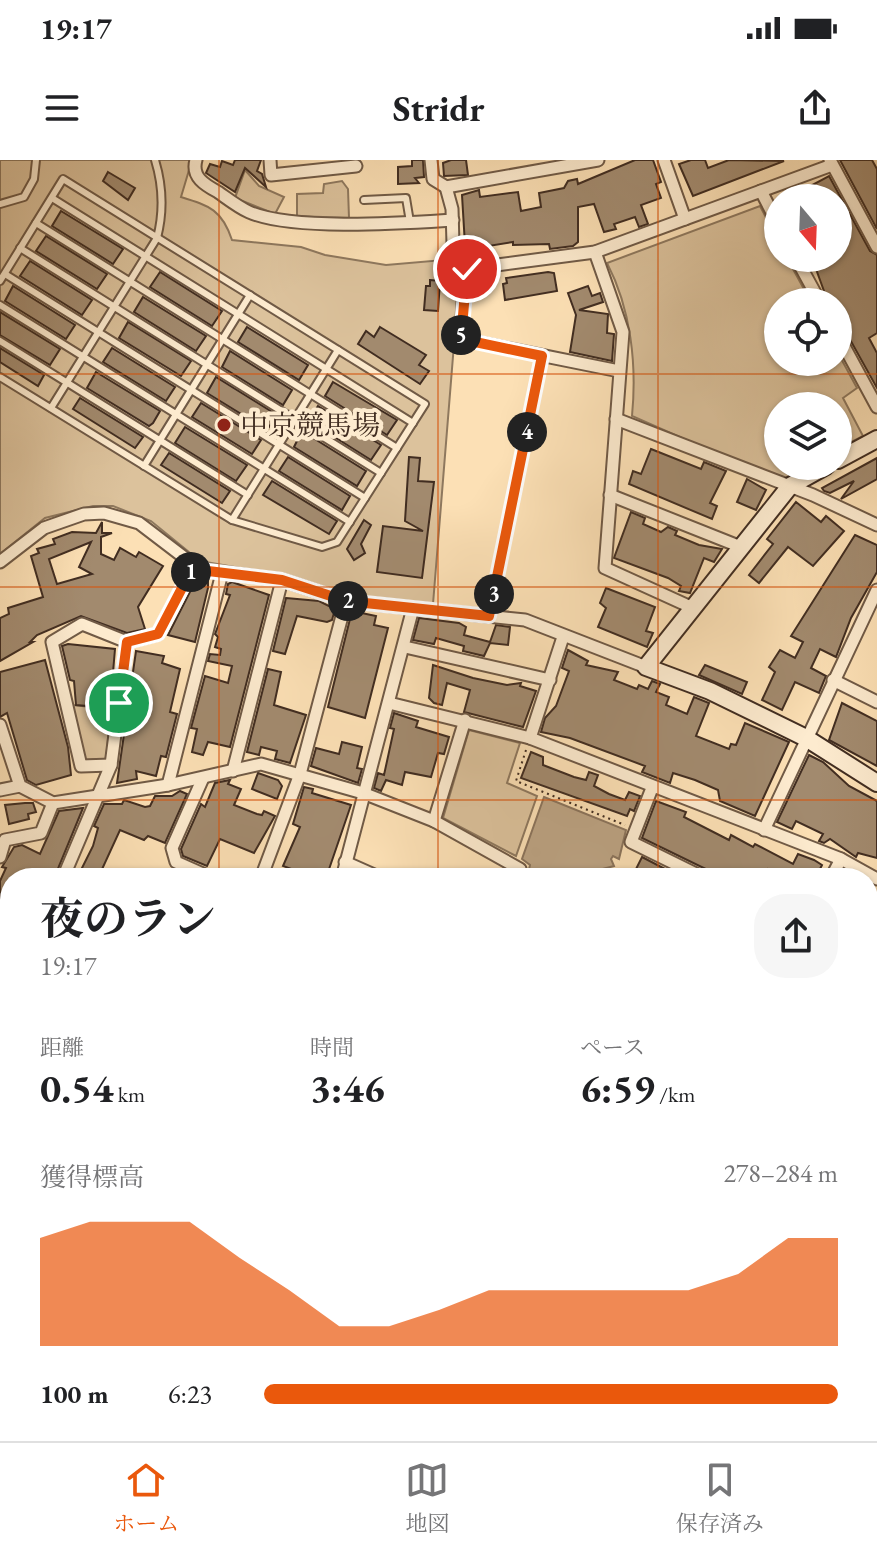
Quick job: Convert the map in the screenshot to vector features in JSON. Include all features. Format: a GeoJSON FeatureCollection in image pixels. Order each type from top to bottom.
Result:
{"type":"FeatureCollection","features":[{"type":"Feature","properties":{"kind":"street"},"geometry":{"type":"LineString","coordinates":[[196,160],[194,167],[203,183],[250,212],[280,219],[453,220]]}},
{"type":"Feature","properties":{"kind":"street"},"geometry":{"type":"LineString","coordinates":[[270,160],[271,175],[332,164],[356,166]]}},
{"type":"Feature","properties":{"kind":"street"},"geometry":{"type":"LineString","coordinates":[[431,160],[433,179],[446,187],[499,181],[598,160]]}},
{"type":"Feature","properties":{"kind":"street"},"geometry":{"type":"LineString","coordinates":[[664,160],[685,219]]}},
{"type":"Feature","properties":{"kind":"street"},"geometry":{"type":"LineString","coordinates":[[467,269],[595,252],[831,163],[877,247]]}},
{"type":"Feature","properties":{"kind":"street"},"geometry":{"type":"LineString","coordinates":[[446,187],[453,220],[453,244],[467,269],[461,339],[619,371]]}},
{"type":"Feature","properties":{"kind":"street"},"geometry":{"type":"LineString","coordinates":[[761,191],[764,197]]}},
{"type":"Feature","properties":{"kind":"street"},"geometry":{"type":"LineString","coordinates":[[595,252],[623,332],[624,354],[619,371],[605,568],[693,608]]}},
{"type":"Feature","properties":{"kind":"street"},"geometry":{"type":"LineString","coordinates":[[852,361],[877,407]]}},
{"type":"Feature","properties":{"kind":"street"},"geometry":{"type":"LineString","coordinates":[[616,419],[790,486],[877,525]]}},
{"type":"Feature","properties":{"kind":"street"},"geometry":{"type":"LineString","coordinates":[[852,452],[877,439]]}},
{"type":"Feature","properties":{"kind":"street"},"geometry":{"type":"LineString","coordinates":[[646,667],[790,486],[801,480]]}},
{"type":"Feature","properties":{"kind":"street"},"geometry":{"type":"LineString","coordinates":[[610,495],[741,547]]}},
{"type":"Feature","properties":{"kind":"street"},"geometry":{"type":"LineString","coordinates":[[0,562],[44,528],[84,514],[104,513],[139,523],[194,565],[222,573],[282,580],[346,601],[525,620],[710,691],[806,738],[877,783]]}},
{"type":"Feature","properties":{"kind":"street"},"geometry":{"type":"LineString","coordinates":[[111,765],[81,766],[52,642],[82,624],[127,642],[158,634],[194,565]]}},
{"type":"Feature","properties":{"kind":"street"},"geometry":{"type":"LineString","coordinates":[[168,785],[222,573]]}},
{"type":"Feature","properties":{"kind":"street"},"geometry":{"type":"LineString","coordinates":[[233,771],[282,580]]}},
{"type":"Feature","properties":{"kind":"street"},"geometry":{"type":"LineString","coordinates":[[764,830],[877,590]]}},
{"type":"Feature","properties":{"kind":"street"},"geometry":{"type":"LineString","coordinates":[[265,868],[300,774],[346,601]]}},
{"type":"Feature","properties":{"kind":"street"},"geometry":{"type":"LineString","coordinates":[[344,868],[413,608]]}},
{"type":"Feature","properties":{"kind":"street"},"geometry":{"type":"LineString","coordinates":[[530,738],[563,637]]}},
{"type":"Feature","properties":{"kind":"street"},"geometry":{"type":"LineString","coordinates":[[67,868],[111,765],[127,642]]}},
{"type":"Feature","properties":{"kind":"street"},"geometry":{"type":"LineString","coordinates":[[405,647],[550,680]]}},
{"type":"Feature","properties":{"kind":"street"},"geometry":{"type":"LineString","coordinates":[[833,680],[877,702]]}},
{"type":"Feature","properties":{"kind":"street"},"geometry":{"type":"LineString","coordinates":[[389,703],[530,738],[857,868]]}},
{"type":"Feature","properties":{"kind":"street"},"geometry":{"type":"LineString","coordinates":[[434,821],[465,720]]}},
{"type":"Feature","properties":{"kind":"street"},"geometry":{"type":"LineString","coordinates":[[0,725],[20,786]]}},
{"type":"Feature","properties":{"kind":"street"},"geometry":{"type":"LineString","coordinates":[[0,790],[20,786],[53,803],[168,785],[261,764],[363,793],[434,821],[518,868]]}},
{"type":"Feature","properties":{"kind":"street"},"geometry":{"type":"LineString","coordinates":[[190,868],[176,862],[172,848],[203,778]]}},
{"type":"Feature","properties":{"kind":"street"},"geometry":{"type":"LineString","coordinates":[[652,788],[631,842],[684,868]]}},
{"type":"Feature","properties":{"kind":"street"},"geometry":{"type":"LineString","coordinates":[[0,857],[3,841],[41,833],[53,803]]}},
{"type":"Feature","properties":{"kind":"street"},"geometry":{"type":"LineString","coordinates":[[836,868],[841,859]]}},
{"type":"Feature","properties":{"kind":"street"},"geometry":{"type":"LineString","coordinates":[[345,862],[358,868]]}},
{"type":"Feature","properties":{"kind":"lane"},"geometry":{"type":"LineString","coordinates":[[0,204],[24,197],[34,179],[36,160]]}},
{"type":"Feature","properties":{"kind":"lane"},"geometry":{"type":"LineString","coordinates":[[51,408],[157,238],[163,218],[161,185],[155,160]]}},
{"type":"Feature","properties":{"kind":"lane"},"geometry":{"type":"LineString","coordinates":[[0,281],[63,179],[425,404],[337,542],[322,547],[232,520],[0,377]]}},
{"type":"Feature","properties":{"kind":"lane"},"geometry":{"type":"LineString","coordinates":[[52,198],[413,423]]}},
{"type":"Feature","properties":{"kind":"lane"},"geometry":{"type":"LineString","coordinates":[[364,200],[406,198],[410,222]]}},
{"type":"Feature","properties":{"kind":"lane"},"geometry":{"type":"LineString","coordinates":[[36,223],[397,448]]}},
{"type":"Feature","properties":{"kind":"lane"},"geometry":{"type":"LineString","coordinates":[[20,248],[381,473]]}},
{"type":"Feature","properties":{"kind":"lane"},"geometry":{"type":"LineString","coordinates":[[5,274],[365,498]]}},
{"type":"Feature","properties":{"kind":"lane"},"geometry":{"type":"LineString","coordinates":[[144,466],[250,295]]}},
{"type":"Feature","properties":{"kind":"lane"},"geometry":{"type":"LineString","coordinates":[[0,305],[350,522]]}},
{"type":"Feature","properties":{"kind":"lane"},"geometry":{"type":"LineString","coordinates":[[0,341],[248,495]]}},
{"type":"Feature","properties":{"kind":"lane"},"geometry":{"type":"LineString","coordinates":[[232,520],[338,350]]}},
{"type":"Feature","properties":{"kind":"path"},"geometry":{"type":"LineString","coordinates":[[489,616],[542,356]]}},
{"type":"Feature","properties":{"kind":"path"},"geometry":{"type":"LineString","coordinates":[[530,738],[516,781],[636,829]]}},
{"type":"Feature","properties":{"kind":"shaded area","name":"中京競馬場"},"geometry":{"type":"Polygon","coordinates":[[[0,160],[192,160],[181,197],[214,211],[224,222],[232,240],[301,247],[325,255],[386,265],[455,259],[458,276],[454,344],[433,604],[351,595],[281,575],[200,561],[151,521],[113,506],[93,506],[45,518],[0,554],[0,160]]]}},
{"type":"Feature","properties":{"kind":"shaded area"},"geometry":{"type":"Polygon","coordinates":[[[245,170],[259,186],[284,197],[275,214],[235,198],[245,170]]]}},
{"type":"Feature","properties":{"kind":"shaded area"},"geometry":{"type":"Polygon","coordinates":[[[342,181],[348,189],[349,218],[297,216],[297,194],[323,193],[324,184],[342,181]]]}},
{"type":"Feature","properties":{"kind":"shaded area"},"geometry":{"type":"Polygon","coordinates":[[[760,206],[764,214],[764,272],[795,272],[803,288],[764,288],[764,376],[850,376],[857,388],[851,392],[764,392],[764,474],[632,416],[633,357],[627,318],[607,263],[760,206]]]}},
{"type":"Feature","properties":{"kind":"shaded area"},"geometry":{"type":"Polygon","coordinates":[[[852,415],[863,436],[852,442],[852,415]]]}},
{"type":"Feature","properties":{"kind":"shaded area"},"geometry":{"type":"Polygon","coordinates":[[[72,705],[111,709],[106,759],[84,760],[72,705]]]}},
{"type":"Feature","properties":{"kind":"shaded area"},"geometry":{"type":"Polygon","coordinates":[[[469,730],[520,743],[507,783],[537,796],[516,856],[443,818],[469,730]]]}},
{"type":"Feature","properties":{"kind":"shaded area"},"geometry":{"type":"Polygon","coordinates":[[[544,797],[626,830],[619,859],[613,856],[611,859],[614,866],[529,868],[530,865],[522,859],[544,797]]]}},
{"type":"Feature","properties":{"kind":"building"},"geometry":{"type":"Polygon","coordinates":[[[235,160],[261,160],[257,171],[262,174],[266,187],[245,168],[235,192],[206,173],[210,164],[220,167],[222,161],[233,165],[235,160]]]}},
{"type":"Feature","properties":{"kind":"building"},"geometry":{"type":"Polygon","coordinates":[[[412,160],[423,160],[424,177],[415,178],[419,183],[398,184],[398,167],[412,166],[412,160]]]}},
{"type":"Feature","properties":{"kind":"building"},"geometry":{"type":"Polygon","coordinates":[[[466,160],[468,175],[444,176],[443,163],[466,160]]]}},
{"type":"Feature","properties":{"kind":"building"},"geometry":{"type":"Polygon","coordinates":[[[635,160],[653,160],[661,182],[656,184],[661,198],[641,205],[648,224],[639,227],[635,217],[614,224],[616,229],[604,232],[594,204],[578,207],[578,242],[573,246],[550,249],[549,244],[513,245],[513,242],[488,246],[489,257],[472,260],[470,245],[465,245],[462,195],[479,190],[480,197],[518,192],[521,211],[541,207],[539,193],[564,188],[568,181],[577,179],[578,184],[635,160]]]}},
{"type":"Feature","properties":{"kind":"building"},"geometry":{"type":"Polygon","coordinates":[[[705,160],[708,168],[729,160],[784,161],[693,196],[679,164],[705,160]]]}},
{"type":"Feature","properties":{"kind":"building"},"geometry":{"type":"Polygon","coordinates":[[[840,160],[872,160],[877,169],[877,229],[840,160]]]}},
{"type":"Feature","properties":{"kind":"building"},"geometry":{"type":"Polygon","coordinates":[[[108,172],[135,188],[128,200],[103,181],[108,172]]]}},
{"type":"Feature","properties":{"kind":"building"},"geometry":{"type":"Polygon","coordinates":[[[829,176],[833,184],[814,184],[829,176]]]}},
{"type":"Feature","properties":{"kind":"building"},"geometry":{"type":"Polygon","coordinates":[[[61,211],[123,249],[113,264],[52,226],[61,211]]]}},
{"type":"Feature","properties":{"kind":"building"},"geometry":{"type":"Polygon","coordinates":[[[852,218],[870,251],[877,255],[877,333],[869,338],[877,353],[877,388],[852,343],[852,288],[823,288],[817,272],[852,272],[852,218]]]}},
{"type":"Feature","properties":{"kind":"building"},"geometry":{"type":"Polygon","coordinates":[[[46,236],[107,274],[97,289],[36,251],[46,236]]]}},
{"type":"Feature","properties":{"kind":"building"},"geometry":{"type":"Polygon","coordinates":[[[30,261],[92,300],[82,315],[20,276],[30,261]]]}},
{"type":"Feature","properties":{"kind":"building"},"geometry":{"type":"Polygon","coordinates":[[[160,272],[222,311],[212,326],[150,287],[160,272]]]}},
{"type":"Feature","properties":{"kind":"building"},"geometry":{"type":"Polygon","coordinates":[[[554,273],[557,291],[505,300],[503,284],[507,283],[506,278],[554,273]]]}},
{"type":"Feature","properties":{"kind":"building"},"geometry":{"type":"Polygon","coordinates":[[[430,280],[440,281],[438,311],[424,310],[426,286],[430,286],[430,280]]]}},
{"type":"Feature","properties":{"kind":"building"},"geometry":{"type":"Polygon","coordinates":[[[13,286],[75,325],[66,339],[5,301],[13,286]]]}},
{"type":"Feature","properties":{"kind":"building"},"geometry":{"type":"Polygon","coordinates":[[[588,286],[592,296],[600,293],[603,302],[579,310],[608,314],[607,333],[614,334],[612,361],[570,352],[576,315],[568,293],[588,286]]]}},
{"type":"Feature","properties":{"kind":"building"},"geometry":{"type":"Polygon","coordinates":[[[143,297],[206,336],[196,351],[134,312],[143,297]]]}},
{"type":"Feature","properties":{"kind":"building"},"geometry":{"type":"Polygon","coordinates":[[[0,312],[60,349],[50,365],[0,335],[0,312]]]}},
{"type":"Feature","properties":{"kind":"building"},"geometry":{"type":"Polygon","coordinates":[[[128,322],[191,361],[181,376],[119,338],[128,322]]]}},
{"type":"Feature","properties":{"kind":"building"},"geometry":{"type":"Polygon","coordinates":[[[247,327],[308,365],[299,380],[238,342],[247,327]]]}},
{"type":"Feature","properties":{"kind":"building"},"geometry":{"type":"Polygon","coordinates":[[[380,327],[426,355],[419,365],[429,371],[420,384],[358,344],[366,331],[374,337],[380,327]]]}},
{"type":"Feature","properties":{"kind":"building"},"geometry":{"type":"Polygon","coordinates":[[[0,348],[44,375],[38,386],[0,362],[0,348]]]}},
{"type":"Feature","properties":{"kind":"building"},"geometry":{"type":"Polygon","coordinates":[[[112,348],[175,387],[166,401],[103,362],[112,348]]]}},
{"type":"Feature","properties":{"kind":"building"},"geometry":{"type":"Polygon","coordinates":[[[230,351],[292,390],[283,405],[222,367],[230,351]]]}},
{"type":"Feature","properties":{"kind":"building"},"geometry":{"type":"Polygon","coordinates":[[[96,372],[160,411],[153,423],[149,426],[87,388],[96,372]]]}},
{"type":"Feature","properties":{"kind":"building"},"geometry":{"type":"Polygon","coordinates":[[[216,377],[277,415],[267,430],[207,393],[216,377]]]}},
{"type":"Feature","properties":{"kind":"building"},"geometry":{"type":"Polygon","coordinates":[[[333,382],[397,420],[387,435],[325,396],[333,382]]]}},
{"type":"Feature","properties":{"kind":"building"},"geometry":{"type":"Polygon","coordinates":[[[80,398],[143,437],[135,448],[73,409],[80,398]]]}},
{"type":"Feature","properties":{"kind":"building"},"geometry":{"type":"Polygon","coordinates":[[[201,403],[261,440],[252,454],[192,417],[201,403]]]}},
{"type":"Feature","properties":{"kind":"building"},"geometry":{"type":"Polygon","coordinates":[[[318,406],[381,445],[371,460],[309,421],[318,406]]]}},
{"type":"Feature","properties":{"kind":"building"},"geometry":{"type":"Polygon","coordinates":[[[185,427],[247,465],[236,481],[175,443],[185,427]]]}},
{"type":"Feature","properties":{"kind":"building"},"geometry":{"type":"Polygon","coordinates":[[[302,431],[366,471],[357,486],[294,447],[302,431]]]}},
{"type":"Feature","properties":{"kind":"building"},"geometry":{"type":"Polygon","coordinates":[[[651,449],[701,469],[704,462],[726,471],[710,503],[717,506],[712,519],[629,484],[633,471],[641,474],[651,449]]]}},
{"type":"Feature","properties":{"kind":"building"},"geometry":{"type":"Polygon","coordinates":[[[169,453],[230,491],[222,503],[161,465],[169,453]]]}},
{"type":"Feature","properties":{"kind":"building"},"geometry":{"type":"Polygon","coordinates":[[[288,457],[350,496],[342,510],[279,471],[288,457]]]}},
{"type":"Feature","properties":{"kind":"building"},"geometry":{"type":"Polygon","coordinates":[[[409,457],[420,458],[418,481],[434,482],[422,578],[377,572],[383,526],[423,531],[405,521],[409,457]]]}},
{"type":"Feature","properties":{"kind":"building"},"geometry":{"type":"Polygon","coordinates":[[[877,458],[877,479],[841,499],[854,481],[830,493],[822,488],[837,480],[852,480],[852,472],[877,458]]]}},
{"type":"Feature","properties":{"kind":"building"},"geometry":{"type":"Polygon","coordinates":[[[747,479],[766,490],[756,510],[737,502],[747,479]]]}},
{"type":"Feature","properties":{"kind":"building"},"geometry":{"type":"Polygon","coordinates":[[[272,481],[337,521],[329,534],[263,495],[272,481]]]}},
{"type":"Feature","properties":{"kind":"building"},"geometry":{"type":"Polygon","coordinates":[[[796,502],[821,522],[826,516],[844,531],[813,566],[788,547],[759,583],[749,575],[773,544],[767,539],[796,502]]]}},
{"type":"Feature","properties":{"kind":"building"},"geometry":{"type":"Polygon","coordinates":[[[631,512],[645,518],[643,524],[661,532],[668,527],[677,531],[675,535],[699,545],[722,549],[714,562],[704,558],[690,593],[679,591],[681,586],[668,578],[614,558],[631,512]]]}},
{"type":"Feature","properties":{"kind":"building"},"geometry":{"type":"Polygon","coordinates":[[[364,520],[371,525],[361,544],[365,553],[354,560],[347,549],[364,520]]]}},
{"type":"Feature","properties":{"kind":"building"},"geometry":{"type":"Polygon","coordinates":[[[102,522],[102,533],[112,533],[101,537],[101,554],[114,560],[120,548],[136,557],[139,552],[163,566],[138,607],[145,629],[127,633],[81,616],[37,635],[30,642],[33,642],[0,661],[0,618],[9,614],[8,608],[43,597],[31,556],[39,553],[37,549],[55,544],[53,539],[72,532],[96,533],[102,522]],[[91,542],[49,559],[57,584],[92,574],[79,567],[91,542]]]}},
{"type":"Feature","properties":{"kind":"building"},"geometry":{"type":"Polygon","coordinates":[[[855,535],[877,545],[877,572],[851,618],[836,657],[820,649],[811,668],[826,676],[819,693],[795,682],[782,710],[762,700],[775,672],[769,667],[780,650],[795,658],[803,642],[791,636],[855,535]]]}},
{"type":"Feature","properties":{"kind":"building"},"geometry":{"type":"Polygon","coordinates":[[[197,578],[208,581],[208,588],[195,642],[168,635],[197,578]]]}},
{"type":"Feature","properties":{"kind":"building"},"geometry":{"type":"Polygon","coordinates":[[[232,582],[269,595],[230,747],[208,742],[203,755],[192,752],[197,729],[191,728],[205,676],[228,683],[232,666],[208,661],[210,654],[220,655],[221,649],[215,647],[218,637],[215,634],[230,595],[226,594],[228,584],[232,582]]]}},
{"type":"Feature","properties":{"kind":"building"},"geometry":{"type":"Polygon","coordinates":[[[606,588],[655,607],[646,631],[653,633],[647,647],[598,627],[606,608],[600,603],[606,588]]]}},
{"type":"Feature","properties":{"kind":"building"},"geometry":{"type":"Polygon","coordinates":[[[286,598],[319,601],[335,609],[332,620],[327,622],[297,616],[285,654],[273,651],[286,598]]]}},
{"type":"Feature","properties":{"kind":"building"},"geometry":{"type":"Polygon","coordinates":[[[352,611],[376,616],[374,625],[388,628],[365,718],[328,707],[352,611]]]}},
{"type":"Feature","properties":{"kind":"building"},"geometry":{"type":"Polygon","coordinates":[[[419,618],[459,623],[466,627],[464,635],[490,642],[496,625],[510,627],[508,645],[490,643],[484,656],[463,651],[464,646],[436,638],[434,644],[413,640],[419,618]]]}},
{"type":"Feature","properties":{"kind":"building"},"geometry":{"type":"Polygon","coordinates":[[[62,646],[115,649],[110,708],[76,705],[74,681],[70,680],[62,646]]]}},
{"type":"Feature","properties":{"kind":"building"},"geometry":{"type":"Polygon","coordinates":[[[568,650],[588,661],[586,665],[618,672],[614,680],[637,689],[639,685],[648,689],[652,681],[660,684],[656,692],[669,697],[666,705],[687,714],[694,697],[709,703],[696,736],[729,749],[731,744],[736,745],[745,723],[789,742],[755,816],[720,801],[718,790],[695,780],[673,773],[670,783],[642,772],[645,766],[570,738],[541,732],[545,718],[556,706],[569,671],[562,668],[568,650]]]}},
{"type":"Feature","properties":{"kind":"building"},"geometry":{"type":"Polygon","coordinates":[[[136,651],[164,656],[162,663],[180,669],[170,712],[177,714],[166,757],[161,756],[156,776],[136,771],[137,779],[117,783],[136,651]]]}},
{"type":"Feature","properties":{"kind":"building"},"geometry":{"type":"Polygon","coordinates":[[[45,660],[68,747],[71,775],[36,785],[27,780],[7,713],[0,717],[0,672],[45,660]]]}},
{"type":"Feature","properties":{"kind":"building"},"geometry":{"type":"Polygon","coordinates":[[[433,665],[507,685],[521,683],[520,686],[536,691],[523,727],[464,712],[470,690],[447,683],[442,705],[434,703],[429,698],[433,665]]]}},
{"type":"Feature","properties":{"kind":"building"},"geometry":{"type":"Polygon","coordinates":[[[705,665],[747,682],[742,694],[699,675],[705,665]]]}},
{"type":"Feature","properties":{"kind":"building"},"geometry":{"type":"Polygon","coordinates":[[[268,669],[281,672],[274,705],[306,715],[290,763],[275,759],[277,751],[261,747],[259,755],[247,752],[268,669]]]}},
{"type":"Feature","properties":{"kind":"building"},"geometry":{"type":"Polygon","coordinates":[[[842,703],[877,721],[877,766],[829,740],[842,703]]]}},
{"type":"Feature","properties":{"kind":"building"},"geometry":{"type":"Polygon","coordinates":[[[394,713],[418,721],[416,727],[449,737],[444,754],[438,753],[431,777],[405,772],[402,785],[386,780],[381,791],[374,788],[378,773],[384,775],[394,729],[390,728],[394,713]]]}},
{"type":"Feature","properties":{"kind":"building"},"geometry":{"type":"Polygon","coordinates":[[[342,742],[362,747],[357,768],[362,769],[358,783],[311,766],[316,748],[339,754],[342,742]]]}},
{"type":"Feature","properties":{"kind":"building"},"geometry":{"type":"Polygon","coordinates":[[[531,752],[543,757],[543,765],[574,777],[586,780],[589,772],[598,775],[594,786],[609,794],[625,800],[629,792],[640,796],[634,811],[630,809],[627,816],[521,778],[531,752]]]}},
{"type":"Feature","properties":{"kind":"building"},"geometry":{"type":"Polygon","coordinates":[[[809,755],[823,762],[849,786],[877,801],[877,858],[858,853],[856,857],[830,839],[824,843],[819,841],[823,834],[796,821],[792,829],[777,822],[809,755]]]}},
{"type":"Feature","properties":{"kind":"building"},"geometry":{"type":"Polygon","coordinates":[[[258,773],[278,780],[282,786],[277,799],[252,789],[258,773]]]}},
{"type":"Feature","properties":{"kind":"building"},"geometry":{"type":"Polygon","coordinates":[[[230,780],[228,784],[241,789],[234,805],[257,814],[262,815],[264,811],[275,816],[254,853],[220,839],[207,866],[183,856],[181,849],[201,804],[205,807],[215,783],[230,780]]]}},
{"type":"Feature","properties":{"kind":"building"},"geometry":{"type":"Polygon","coordinates":[[[304,787],[313,789],[312,793],[351,805],[329,868],[283,866],[300,827],[293,824],[304,787]]]}},
{"type":"Feature","properties":{"kind":"building"},"geometry":{"type":"Polygon","coordinates":[[[180,791],[187,794],[165,843],[148,836],[144,840],[120,830],[103,868],[82,868],[93,846],[98,828],[94,826],[104,804],[122,804],[124,800],[145,807],[150,806],[155,796],[172,796],[180,791]]]}},
{"type":"Feature","properties":{"kind":"building"},"geometry":{"type":"Polygon","coordinates":[[[656,801],[686,812],[684,817],[729,840],[731,835],[753,847],[755,844],[793,864],[798,854],[822,865],[820,868],[704,868],[642,838],[656,801]]]}},
{"type":"Feature","properties":{"kind":"building"},"geometry":{"type":"Polygon","coordinates":[[[33,803],[36,812],[28,814],[29,819],[9,824],[5,805],[33,803]]]}},
{"type":"Feature","properties":{"kind":"building"},"geometry":{"type":"Polygon","coordinates":[[[83,808],[58,868],[2,867],[14,847],[22,845],[40,854],[59,811],[83,808]]]}},
{"type":"Feature","properties":{"kind":"building"},"geometry":{"type":"Polygon","coordinates":[[[642,857],[663,868],[636,868],[642,857]]]}},
{"type":"Feature","properties":{"kind":"place","name":"中京競馬場"},"geometry":{"type":"Point","coordinates":[224,425]}},
{"type":"Feature","properties":{"kind":"route"},"geometry":{"type":"LineString","coordinates":[[119,703],[127,642],[158,634],[194,565],[208,571],[282,580],[346,601],[489,616],[542,356],[461,339],[467,269]]}}]}
